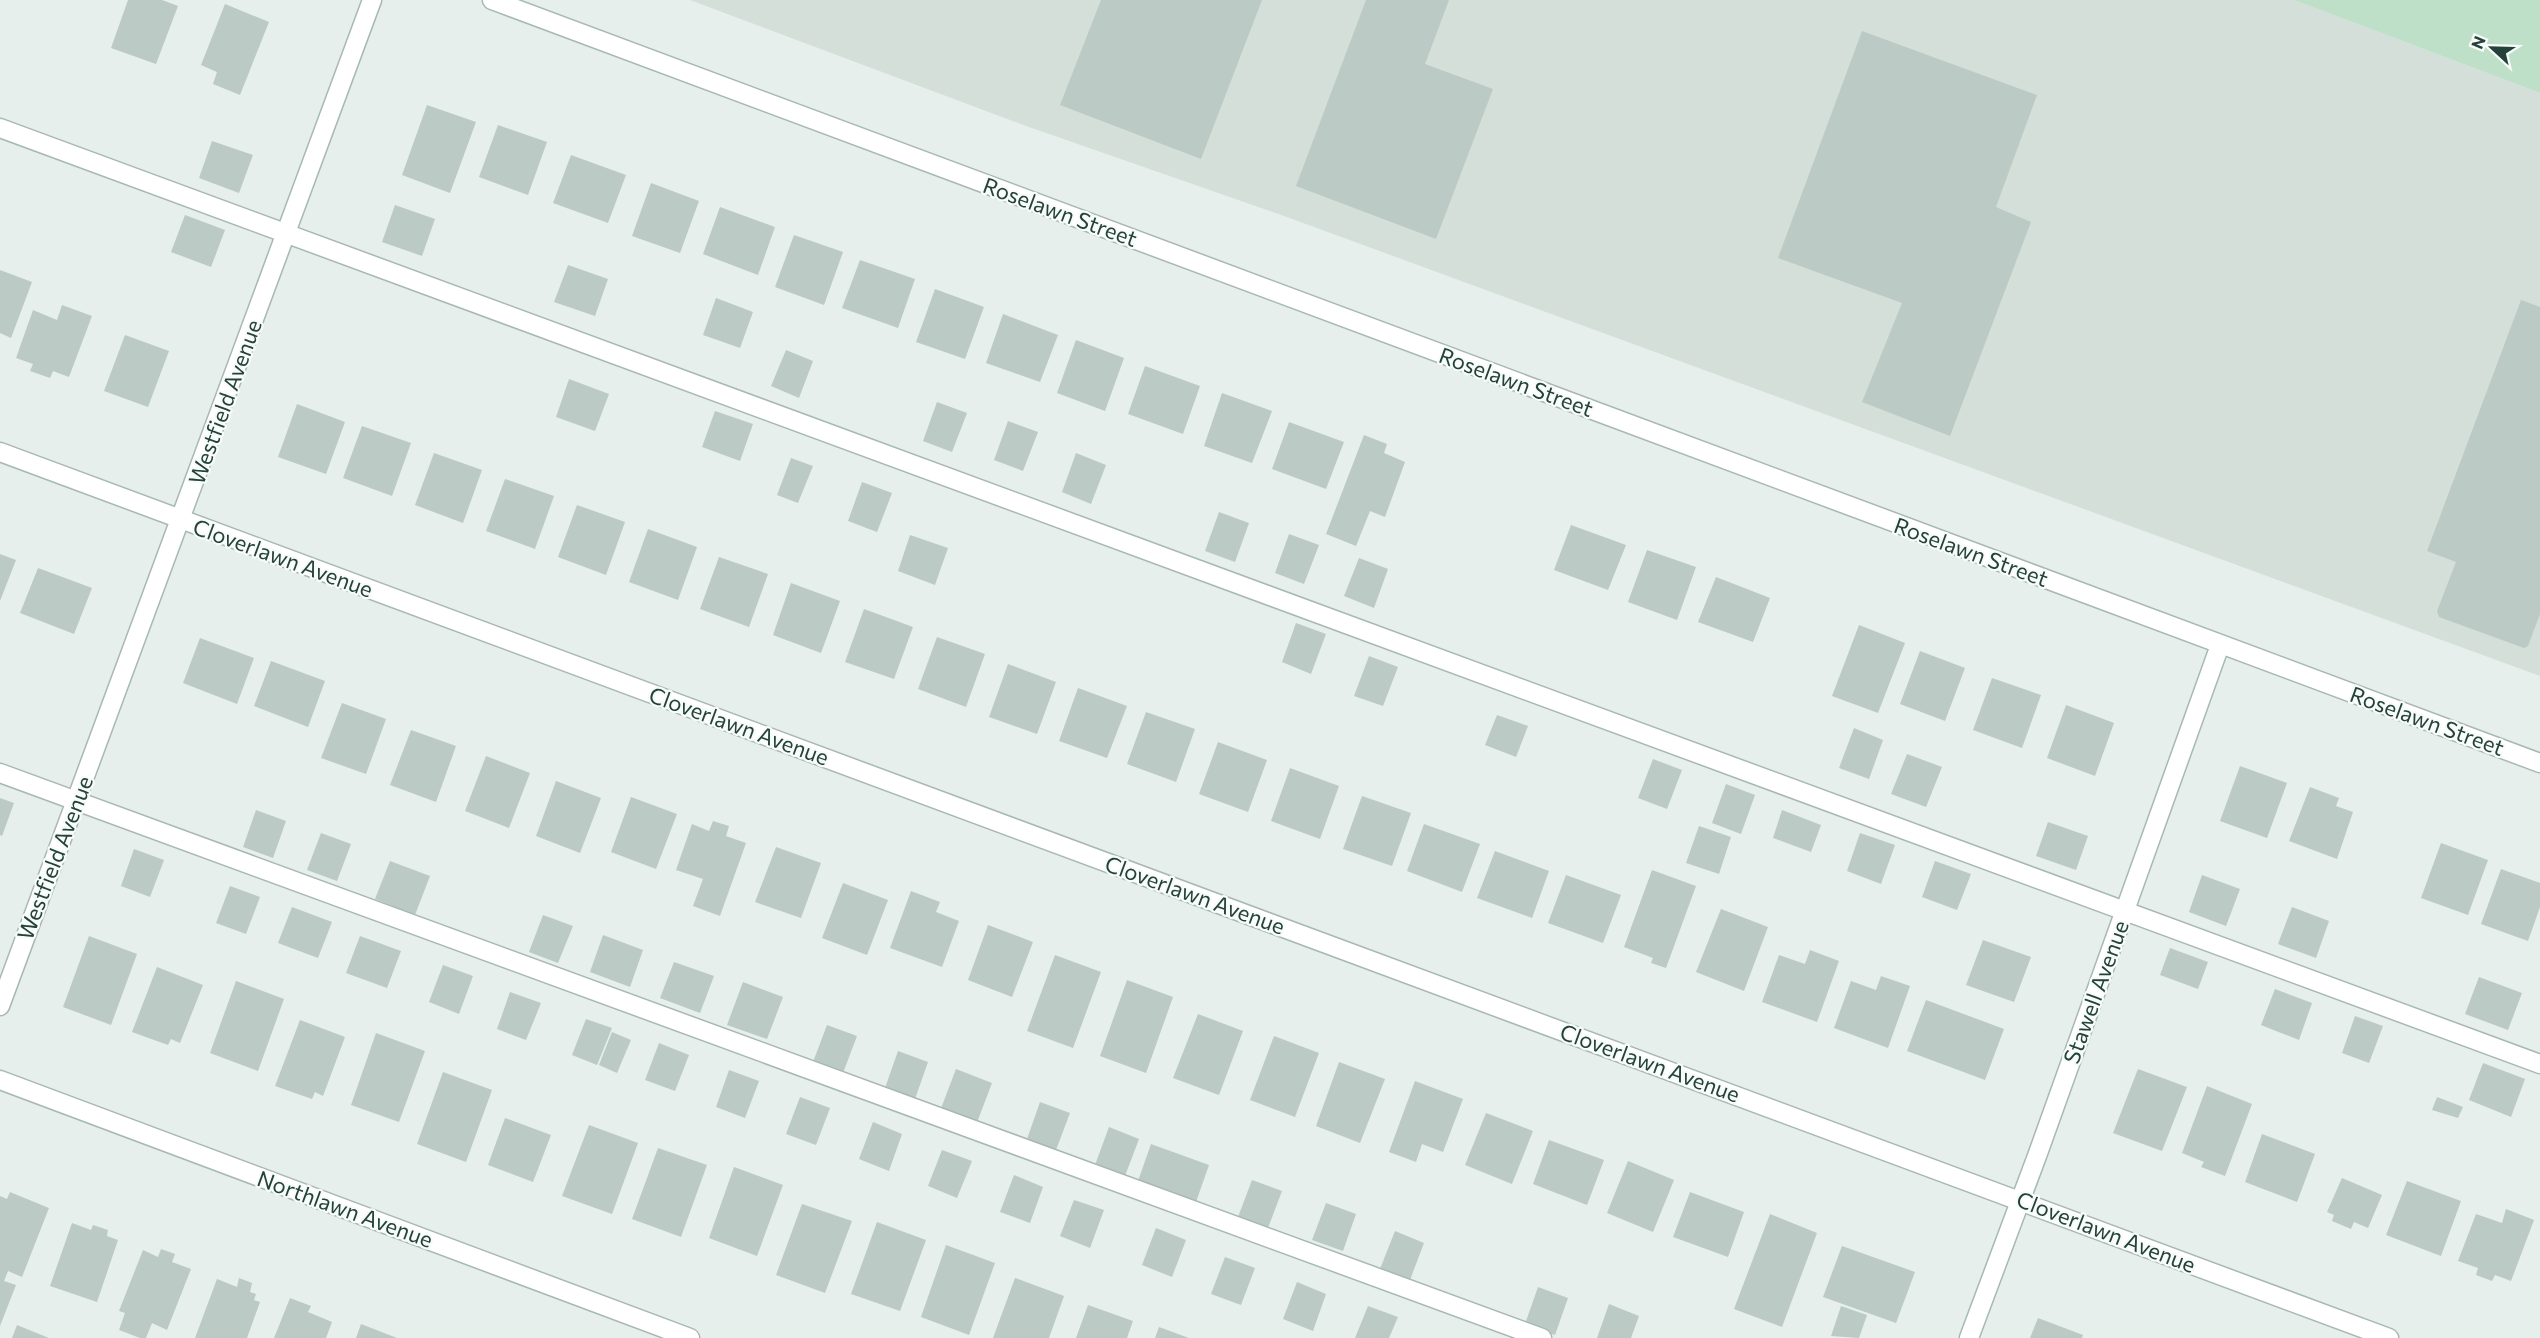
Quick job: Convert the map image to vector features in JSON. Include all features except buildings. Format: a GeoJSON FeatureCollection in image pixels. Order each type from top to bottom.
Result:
{"type":"FeatureCollection","features":[{"type":"Feature","properties":{"kind":"street","name":"Westfield Avenue"},"geometry":{"type":"LineString","coordinates":[[0,1006],[372,0]]}},
{"type":"Feature","properties":{"kind":"street","name":"Roselawn Street"},"geometry":{"type":"LineString","coordinates":[[492,0],[2540,763]]}},
{"type":"Feature","properties":{"kind":"street"},"geometry":{"type":"LineString","coordinates":[[0,128],[2540,1064]]}},
{"type":"Feature","properties":{"kind":"street","name":"Cloverlawn Avenue"},"geometry":{"type":"LineString","coordinates":[[0,452],[2389,1338]]}},
{"type":"Feature","properties":{"kind":"street","name":"Stawell Avenue"},"geometry":{"type":"LineString","coordinates":[[1969,1338],[2220,645]]}},
{"type":"Feature","properties":{"kind":"street"},"geometry":{"type":"LineString","coordinates":[[0,773],[1542,1338]]}},
{"type":"Feature","properties":{"kind":"street","name":"Northlawn Avenue"},"geometry":{"type":"LineString","coordinates":[[0,1080],[690,1338]]}},
{"type":"Feature","properties":{"kind":"shaded area"},"geometry":{"type":"Polygon","coordinates":[[[690,0],[2294,0],[2540,93],[2540,676],[1284,216],[1029,127],[690,0]]]}},
{"type":"Feature","properties":{"kind":"green space"},"geometry":{"type":"Polygon","coordinates":[[[2294,0],[2540,0],[2540,93],[2294,0]]]}}]}
